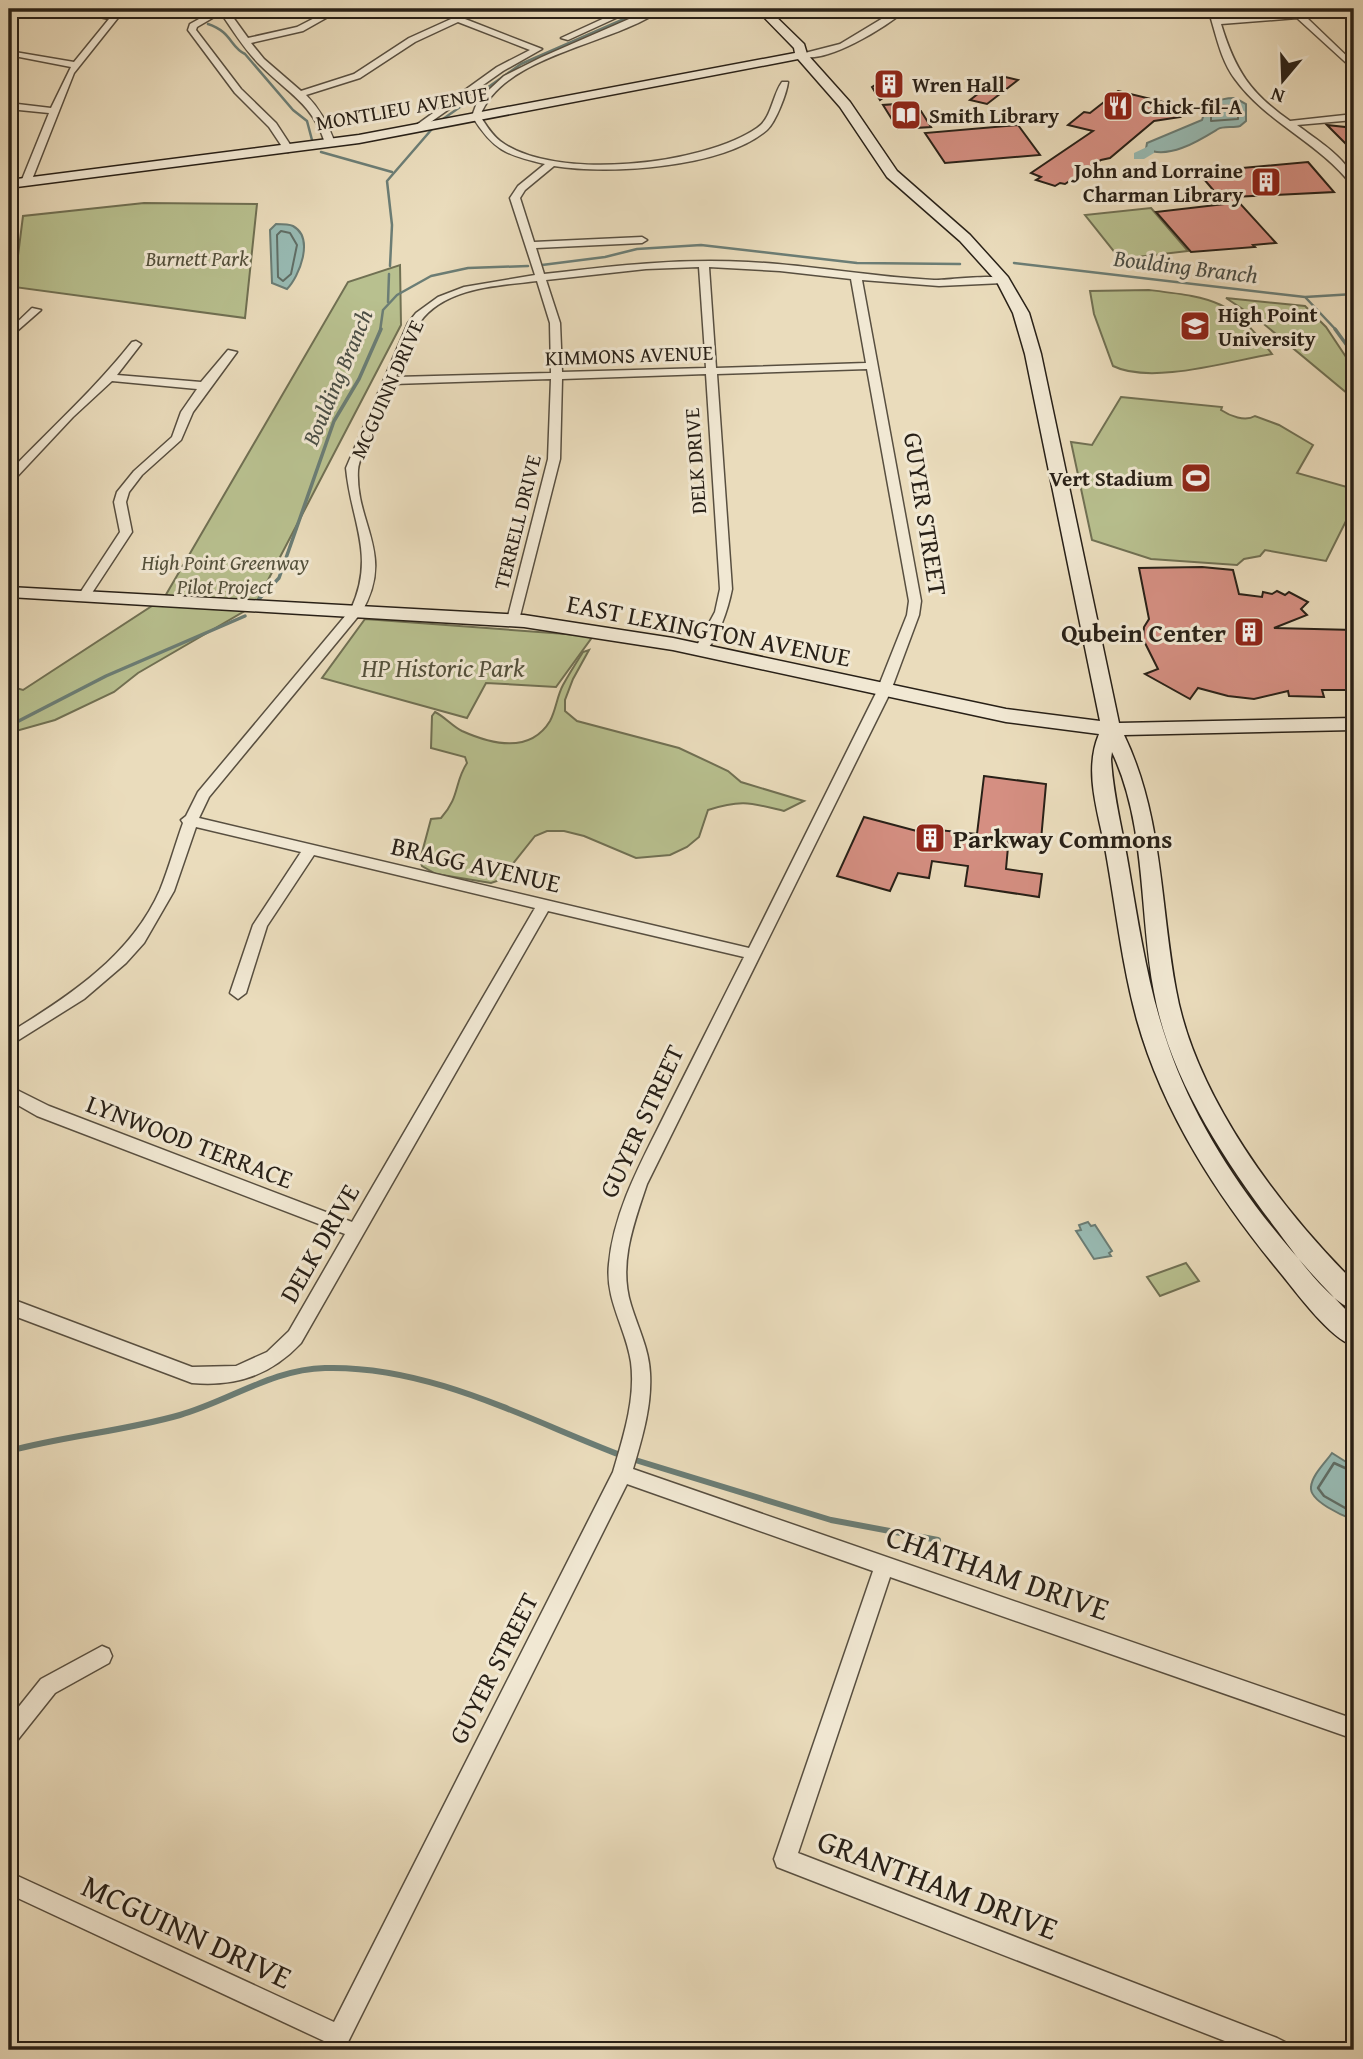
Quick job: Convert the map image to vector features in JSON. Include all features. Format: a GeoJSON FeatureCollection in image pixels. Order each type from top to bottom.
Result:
{"type":"FeatureCollection","features":[{"type":"Feature","properties":{"kind":"main road"},"geometry":{"type":"LineString","coordinates":[[756,12],[800,47],[801,55],[845,105],[876,154],[892,173],[965,238],[1003,280],[1021,313],[1033,354],[1111,729],[1128,758],[1145,843],[1165,995],[1179,1040],[1198,1085],[1255,1183],[1310,1253],[1354,1299]]}},
{"type":"Feature","properties":{"kind":"main road","name":"MONTLIEU AVENUE"},"geometry":{"type":"LineString","coordinates":[[9,184],[330,143],[801,55]]}},
{"type":"Feature","properties":{"kind":"main road","name":"EAST LEXINGTON AVENUE"},"geometry":{"type":"LineString","coordinates":[[9,592],[513,620],[701,649],[883,693],[1009,718],[1111,729],[1354,724]]}},
{"type":"Feature","properties":{"kind":"main road"},"geometry":{"type":"LineString","coordinates":[[1111,729],[1101,757],[1137,977],[1172,1085],[1229,1185],[1302,1280],[1354,1335]]}},
{"type":"Feature","properties":{"kind":"main road"},"geometry":{"type":"LineString","coordinates":[[1229,1185],[1258,1205],[1293,1250],[1310,1253]]}},
{"type":"Feature","properties":{"kind":"main road"},"geometry":{"type":"LineString","coordinates":[[1302,1280],[1325,1285],[1354,1314]]}},
{"type":"Feature","properties":{"kind":"street"},"geometry":{"type":"LineString","coordinates":[[66,9],[114,17]]}},
{"type":"Feature","properties":{"kind":"street"},"geometry":{"type":"LineString","coordinates":[[26,182],[53,111],[76,65],[121,9]]}},
{"type":"Feature","properties":{"kind":"street"},"geometry":{"type":"LineString","coordinates":[[288,149],[273,125],[238,91],[192,30],[194,26],[222,9],[261,61],[312,104],[325,123],[330,143]]}},
{"type":"Feature","properties":{"kind":"street"},"geometry":{"type":"LineString","coordinates":[[247,41],[311,25],[338,9]]}},
{"type":"Feature","properties":{"kind":"street"},"geometry":{"type":"LineString","coordinates":[[432,9],[537,50]]}},
{"type":"Feature","properties":{"kind":"street"},"geometry":{"type":"LineString","coordinates":[[300,94],[358,76],[412,40],[481,9]]}},
{"type":"Feature","properties":{"kind":"street"},"geometry":{"type":"LineString","coordinates":[[418,128],[500,69],[537,50],[634,9]]}},
{"type":"Feature","properties":{"kind":"street"},"geometry":{"type":"LineString","coordinates":[[658,9],[527,66],[493,91],[477,109],[476,116],[499,145],[523,156],[552,163],[597,166],[644,164],[715,151],[747,138],[766,126],[778,107],[780,90],[785,85]]}},
{"type":"Feature","properties":{"kind":"street"},"geometry":{"type":"LineString","coordinates":[[801,55],[865,27],[892,9]]}},
{"type":"Feature","properties":{"kind":"street"},"geometry":{"type":"LineString","coordinates":[[801,55],[833,51],[851,43],[903,9]]}},
{"type":"Feature","properties":{"kind":"street"},"geometry":{"type":"LineString","coordinates":[[1212,9],[1238,78],[1259,100],[1325,149],[1354,182]]}},
{"type":"Feature","properties":{"kind":"street"},"geometry":{"type":"LineString","coordinates":[[1217,22],[1354,11]]}},
{"type":"Feature","properties":{"kind":"street"},"geometry":{"type":"LineString","coordinates":[[1299,15],[1352,63]]}},
{"type":"Feature","properties":{"kind":"street"},"geometry":{"type":"LineString","coordinates":[[9,53],[76,65]]}},
{"type":"Feature","properties":{"kind":"street"},"geometry":{"type":"LineString","coordinates":[[9,106],[53,111]]}},
{"type":"Feature","properties":{"kind":"street"},"geometry":{"type":"LineString","coordinates":[[1291,123],[1354,117]]}},
{"type":"Feature","properties":{"kind":"street","name":"TERRELL DRIVE"},"geometry":{"type":"LineString","coordinates":[[513,620],[554,459],[557,377],[555,323],[515,198],[521,188],[552,163]]}},
{"type":"Feature","properties":{"kind":"street"},"geometry":{"type":"LineString","coordinates":[[529,245],[642,240]]}},
{"type":"Feature","properties":{"kind":"street"},"geometry":{"type":"LineString","coordinates":[[1354,246],[1354,266]]}},
{"type":"Feature","properties":{"kind":"street","name":"MCGUINN DRIVE"},"geometry":{"type":"LineString","coordinates":[[9,1040],[70,1004],[127,952],[150,922],[166,892],[188,820],[203,795],[357,610],[369,589],[371,569],[368,534],[357,514],[352,493],[352,468],[412,323],[432,304],[477,286],[704,264],[768,266],[930,285],[1003,280]]}},
{"type":"Feature","properties":{"kind":"street","name":"DELK DRIVE"},"geometry":{"type":"LineString","coordinates":[[701,649],[722,612],[726,589],[704,264]]}},
{"type":"Feature","properties":{"kind":"street","name":"GUYER STREET"},"geometry":{"type":"LineString","coordinates":[[336,2043],[622,1474],[639,1416],[641,1371],[634,1335],[619,1294],[619,1260],[626,1220],[639,1184],[883,693],[913,615],[915,601],[856,277]]}},
{"type":"Feature","properties":{"kind":"street"},"geometry":{"type":"LineString","coordinates":[[9,335],[36,310]]}},
{"type":"Feature","properties":{"kind":"street"},"geometry":{"type":"LineString","coordinates":[[9,479],[69,415],[109,379],[136,344]]}},
{"type":"Feature","properties":{"kind":"street"},"geometry":{"type":"LineString","coordinates":[[84,596],[126,531],[120,502],[123,492],[138,473],[177,438],[187,412],[232,352]]}},
{"type":"Feature","properties":{"kind":"street","name":"KIMMONS AVENUE"},"geometry":{"type":"LineString","coordinates":[[388,381],[872,366]]}},
{"type":"Feature","properties":{"kind":"street"},"geometry":{"type":"LineString","coordinates":[[109,379],[204,386]]}},
{"type":"Feature","properties":{"kind":"street","name":"BRAGG AVENUE"},"geometry":{"type":"LineString","coordinates":[[188,820],[753,954]]}},
{"type":"Feature","properties":{"kind":"street"},"geometry":{"type":"LineString","coordinates":[[238,993],[260,925],[310,850]]}},
{"type":"Feature","properties":{"kind":"street","name":"DELK DRIVE"},"geometry":{"type":"LineString","coordinates":[[9,1306],[192,1375],[213,1378],[236,1376],[262,1365],[285,1349],[544,905]]}},
{"type":"Feature","properties":{"kind":"street","name":"LYNWOOD TERRACE"},"geometry":{"type":"LineString","coordinates":[[9,1092],[43,1111],[356,1231]]}},
{"type":"Feature","properties":{"kind":"street","name":"CHATHAM DRIVE"},"geometry":{"type":"LineString","coordinates":[[622,1474],[1354,1729]]}},
{"type":"Feature","properties":{"kind":"street","name":"GRANTHAM DRIVE"},"geometry":{"type":"LineString","coordinates":[[884,1566],[785,1859],[1277,2050]]}},
{"type":"Feature","properties":{"kind":"street"},"geometry":{"type":"LineString","coordinates":[[9,1735],[48,1686],[102,1656]]}},
{"type":"Feature","properties":{"kind":"street","name":"MCGUINN DRIVE"},"geometry":{"type":"LineString","coordinates":[[9,1882],[336,2043]]}},
{"type":"Feature","properties":{"kind":"green space","name":"Burnett Park"},"geometry":{"type":"Polygon","coordinates":[[[144,203],[257,204],[245,318],[14,287],[23,216],[144,203]]]}},
{"type":"Feature","properties":{"kind":"green space"},"geometry":{"type":"Polygon","coordinates":[[[1151,208],[1188,251],[1120,259],[1085,215],[1151,208]]]}},
{"type":"Feature","properties":{"kind":"green space","name":"High Point Greenway Pilot Project"},"geometry":{"type":"Polygon","coordinates":[[[400,265],[401,325],[255,605],[138,673],[114,692],[55,720],[9,733],[9,686],[23,690],[164,598],[348,282],[400,265]]]}},
{"type":"Feature","properties":{"kind":"green space"},"geometry":{"type":"Polygon","coordinates":[[[1149,290],[1206,299],[1220,304],[1244,322],[1272,354],[1169,372],[1129,371],[1113,366],[1094,314],[1090,291],[1149,290]]]}},
{"type":"Feature","properties":{"kind":"green space"},"geometry":{"type":"Polygon","coordinates":[[[1226,298],[1305,306],[1326,327],[1354,369],[1354,394],[1348,394],[1259,320],[1226,298]]]}},
{"type":"Feature","properties":{"kind":"green space","name":"Vert Stadium"},"geometry":{"type":"Polygon","coordinates":[[[1121,397],[1222,407],[1221,410],[1233,416],[1255,416],[1279,425],[1313,445],[1297,473],[1354,489],[1354,505],[1326,561],[1265,550],[1260,556],[1244,559],[1237,565],[1151,559],[1092,540],[1071,442],[1092,445],[1121,397]]]}},
{"type":"Feature","properties":{"kind":"green space","name":"HP Historic Park"},"geometry":{"type":"Polygon","coordinates":[[[365,619],[593,636],[556,687],[486,683],[467,718],[322,678],[365,619]]]}},
{"type":"Feature","properties":{"kind":"green space"},"geometry":{"type":"Polygon","coordinates":[[[589,650],[565,700],[565,711],[577,721],[679,748],[728,771],[741,782],[804,801],[784,811],[746,803],[708,810],[699,837],[687,847],[670,855],[636,858],[584,836],[564,831],[547,831],[535,836],[500,880],[491,883],[436,874],[422,866],[420,860],[431,819],[441,818],[447,810],[467,763],[465,757],[431,748],[432,716],[435,712],[462,731],[485,740],[509,743],[532,738],[550,721],[563,685],[583,652],[589,650]]]}},
{"type":"Feature","properties":{"kind":"green space"},"geometry":{"type":"Polygon","coordinates":[[[1186,1263],[1199,1281],[1160,1296],[1147,1277],[1186,1263]]]}},
{"type":"Feature","properties":{"kind":"water"},"geometry":{"type":"Polygon","coordinates":[[[1235,98],[1246,104],[1246,121],[1240,126],[1220,128],[1174,150],[1155,152],[1146,149],[1147,143],[1202,120],[1207,109],[1214,103],[1235,98]]]}},
{"type":"Feature","properties":{"kind":"water"},"geometry":{"type":"Polygon","coordinates":[[[276,224],[293,226],[303,239],[303,258],[287,289],[272,283],[270,230],[276,224]]]}},
{"type":"Feature","properties":{"kind":"water"},"geometry":{"type":"Polygon","coordinates":[[[1088,1222],[1091,1226],[1095,1225],[1112,1251],[1109,1253],[1111,1256],[1094,1259],[1076,1231],[1081,1230],[1079,1225],[1088,1222]]]}},
{"type":"Feature","properties":{"kind":"water"},"geometry":{"type":"Polygon","coordinates":[[[1332,1453],[1354,1467],[1354,1520],[1321,1503],[1312,1492],[1314,1478],[1332,1453]]]}},
{"type":"Feature","properties":{"kind":"building"},"geometry":{"type":"Polygon","coordinates":[[[1001,76],[1018,80],[987,104],[970,100],[1001,76]]]}},
{"type":"Feature","properties":{"kind":"building"},"geometry":{"type":"Polygon","coordinates":[[[884,79],[902,84],[880,100],[872,87],[884,79]]]}},
{"type":"Feature","properties":{"kind":"building"},"geometry":{"type":"Polygon","coordinates":[[[1118,91],[1176,105],[1173,109],[1180,117],[1154,121],[1110,158],[1101,160],[1065,184],[1055,186],[1036,180],[1041,177],[1031,173],[1093,131],[1068,125],[1084,112],[1090,113],[1118,91]]]}},
{"type":"Feature","properties":{"kind":"building","name":"Smith Library"},"geometry":{"type":"Polygon","coordinates":[[[911,103],[916,112],[921,111],[931,127],[898,129],[883,105],[911,103]]]}},
{"type":"Feature","properties":{"kind":"building"},"geometry":{"type":"Polygon","coordinates":[[[1018,125],[1040,155],[945,163],[925,133],[1018,125]]]}},
{"type":"Feature","properties":{"kind":"building"},"geometry":{"type":"Polygon","coordinates":[[[1327,125],[1354,128],[1354,152],[1327,125]]]}},
{"type":"Feature","properties":{"kind":"building"},"geometry":{"type":"Polygon","coordinates":[[[1308,162],[1334,192],[1234,197],[1276,243],[1191,252],[1156,212],[1225,204],[1198,172],[1308,162]]]}},
{"type":"Feature","properties":{"kind":"building","name":"Qubein Center"},"geometry":{"type":"Polygon","coordinates":[[[1202,567],[1233,570],[1239,594],[1262,597],[1263,592],[1272,594],[1277,591],[1285,595],[1289,592],[1308,602],[1301,609],[1307,615],[1274,628],[1354,630],[1354,690],[1322,690],[1324,697],[1289,696],[1288,691],[1254,699],[1198,688],[1190,699],[1145,674],[1158,669],[1143,639],[1144,627],[1149,619],[1139,568],[1202,567]]]}},
{"type":"Feature","properties":{"kind":"building","name":"Parkway Commons"},"geometry":{"type":"Polygon","coordinates":[[[984,776],[1046,784],[1041,840],[1009,836],[1006,869],[1042,874],[1039,897],[965,886],[968,866],[932,861],[929,878],[898,873],[890,891],[837,876],[864,817],[928,834],[929,829],[977,834],[984,776]]]}},
{"type":"Feature","properties":{"kind":"waterway"},"geometry":{"type":"LineString","coordinates":[[183,9],[199,17]]}},
{"type":"Feature","properties":{"kind":"waterway"},"geometry":{"type":"LineString","coordinates":[[443,119],[521,64],[647,9]]}},
{"type":"Feature","properties":{"kind":"waterway"},"geometry":{"type":"LineString","coordinates":[[208,24],[222,31],[293,110],[307,121],[312,140]]}},
{"type":"Feature","properties":{"kind":"waterway"},"geometry":{"type":"LineString","coordinates":[[390,266],[392,225],[387,181],[432,129]]}},
{"type":"Feature","properties":{"kind":"waterway"},"geometry":{"type":"LineString","coordinates":[[1139,156],[1149,150]]}},
{"type":"Feature","properties":{"kind":"waterway"},"geometry":{"type":"LineString","coordinates":[[321,152],[392,172]]}},
{"type":"Feature","properties":{"kind":"waterway","name":"Boulding Branch"},"geometry":{"type":"LineString","coordinates":[[542,265],[605,257],[637,249],[701,245],[857,263],[960,264]]}},
{"type":"Feature","properties":{"kind":"waterway","name":"Boulding Branch"},"geometry":{"type":"LineString","coordinates":[[1014,263],[1305,297],[1354,294]]}},
{"type":"Feature","properties":{"kind":"waterway","name":"Boulding Branch"},"geometry":{"type":"LineString","coordinates":[[380,331],[383,310],[397,295],[431,276],[468,268],[528,266]]}},
{"type":"Feature","properties":{"kind":"waterway"},"geometry":{"type":"LineString","coordinates":[[388,302],[389,274]]}},
{"type":"Feature","properties":{"kind":"waterway"},"geometry":{"type":"LineString","coordinates":[[1306,298],[1337,331]]}},
{"type":"Feature","properties":{"kind":"waterway","name":"Boulding Branch"},"geometry":{"type":"LineString","coordinates":[[259,599],[279,578],[334,421],[359,379],[381,329]]}},
{"type":"Feature","properties":{"kind":"waterway"},"geometry":{"type":"LineString","coordinates":[[1335,329],[1354,355]]}},
{"type":"Feature","properties":{"kind":"waterway","name":"Boulding Branch"},"geometry":{"type":"LineString","coordinates":[[9,726],[106,676],[245,616]]}},
{"type":"Feature","properties":{"kind":"waterway"},"geometry":{"type":"LineString","coordinates":[[9,1451],[180,1415],[287,1374],[325,1368],[364,1369],[440,1385],[478,1397],[623,1456]]}},
{"type":"Feature","properties":{"kind":"waterway"},"geometry":{"type":"LineString","coordinates":[[632,1459],[831,1520],[938,1540]]}},
{"type":"Feature","properties":{"kind":"place","name":"Wren Hall"},"geometry":{"type":"Point","coordinates":[889,84]}},
{"type":"Feature","properties":{"kind":"place","name":"Chick-fil-A"},"geometry":{"type":"Point","coordinates":[1118,106]}},
{"type":"Feature","properties":{"kind":"place","name":"Smith Library"},"geometry":{"type":"Point","coordinates":[906,115]}},
{"type":"Feature","properties":{"kind":"place","name":"John and Lorraine Charman Library"},"geometry":{"type":"Point","coordinates":[1266,182]}},
{"type":"Feature","properties":{"kind":"place","name":"High Point University"},"geometry":{"type":"Point","coordinates":[1195,326]}},
{"type":"Feature","properties":{"kind":"place","name":"Vert Stadium"},"geometry":{"type":"Point","coordinates":[1196,478]}},
{"type":"Feature","properties":{"kind":"place","name":"Qubein Center"},"geometry":{"type":"Point","coordinates":[1249,632]}},
{"type":"Feature","properties":{"kind":"place","name":"Parkway Commons"},"geometry":{"type":"Point","coordinates":[930,838]}}]}
